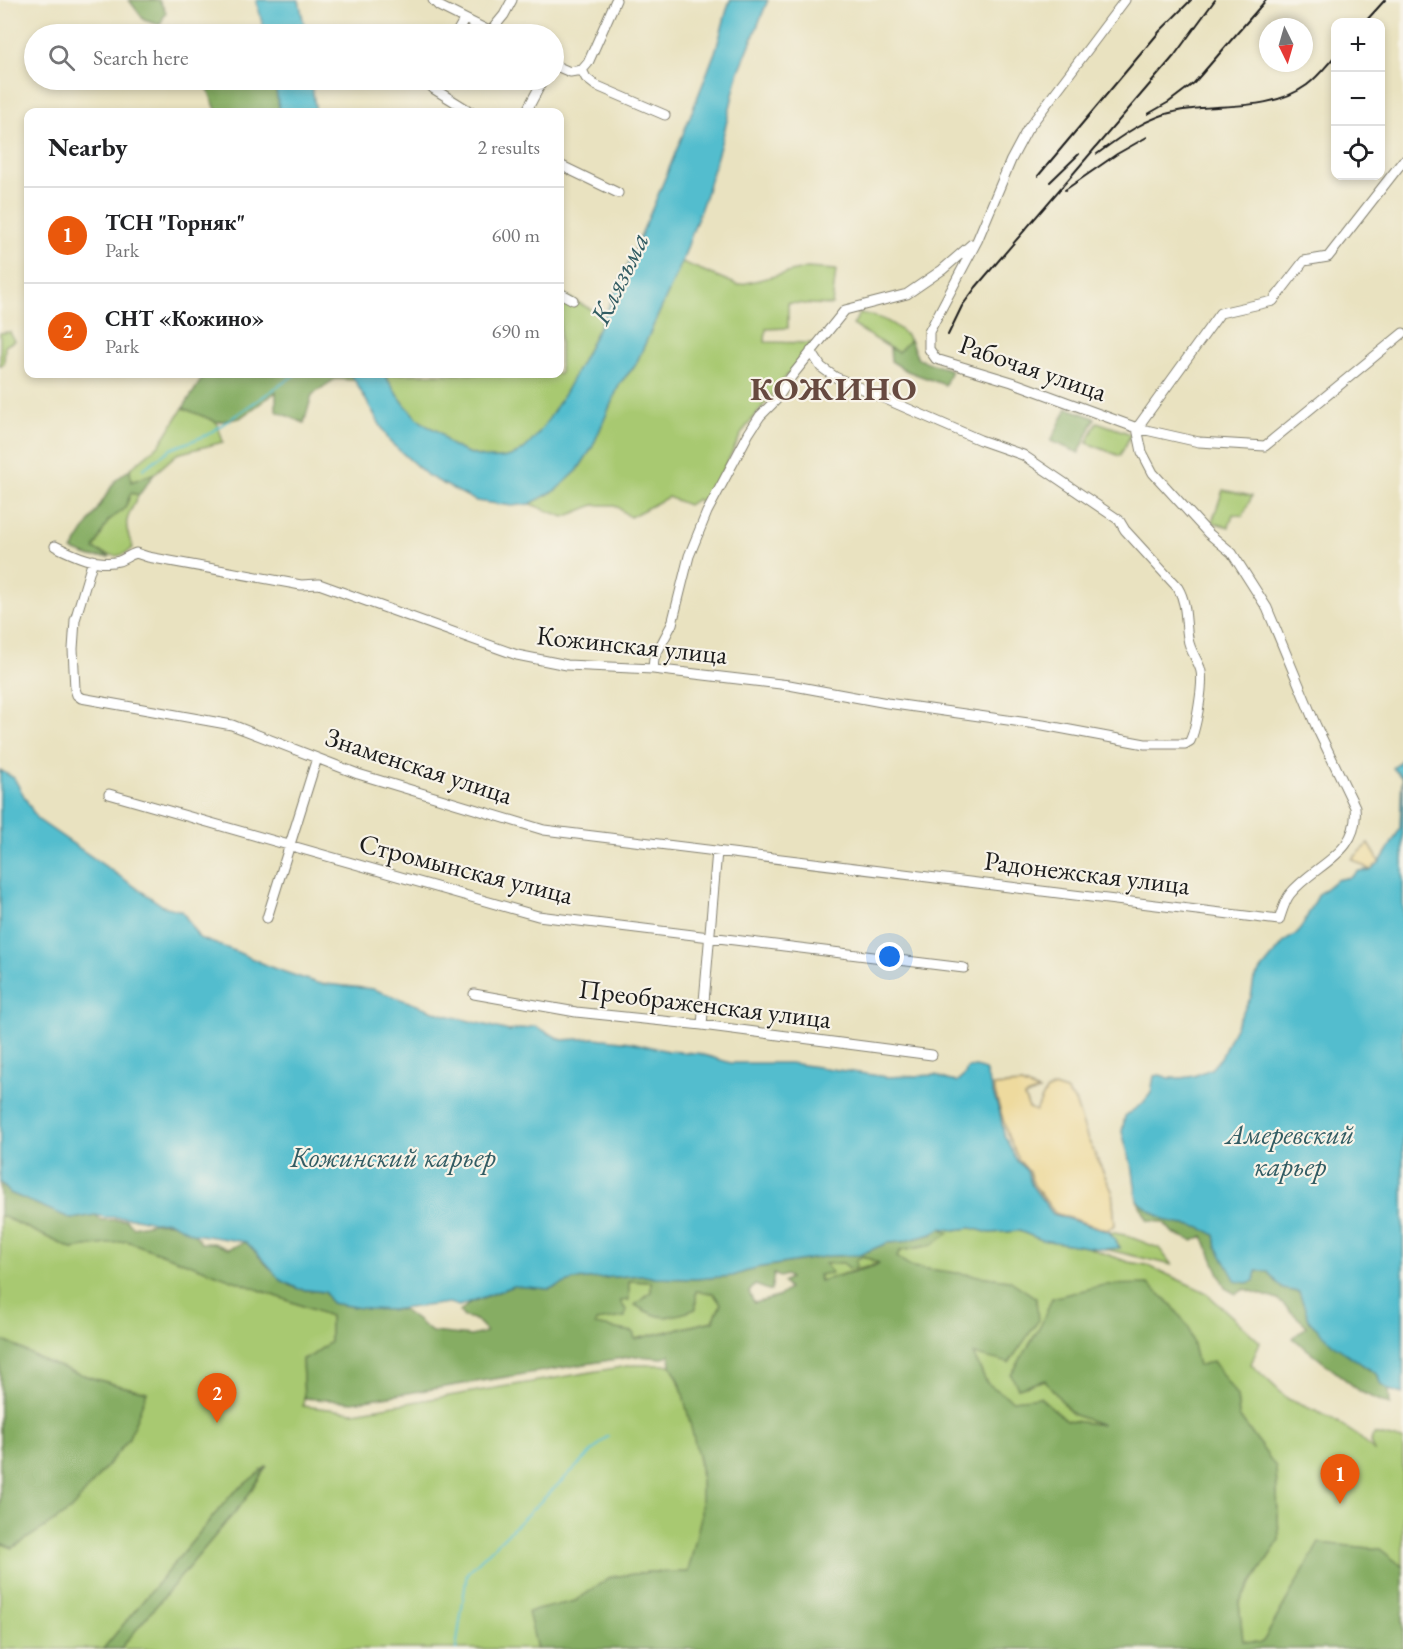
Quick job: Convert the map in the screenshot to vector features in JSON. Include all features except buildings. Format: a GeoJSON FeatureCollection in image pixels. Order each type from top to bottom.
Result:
{"type":"FeatureCollection","features":[{"type":"Feature","properties":{"kind":"street"},"geometry":{"type":"LineString","coordinates":[[433,0],[439,6],[473,24]]}},
{"type":"Feature","properties":{"kind":"street"},"geometry":{"type":"LineString","coordinates":[[498,24],[512,0]]}},
{"type":"Feature","properties":{"kind":"street"},"geometry":{"type":"LineString","coordinates":[[564,69],[570,72],[582,70],[588,63],[616,0]]}},
{"type":"Feature","properties":{"kind":"street","name":"Рабочая улица"},"geometry":{"type":"LineString","coordinates":[[1125,0],[1027,130],[1011,160],[977,241],[929,332],[929,349],[936,359],[1012,382],[1137,428]]}},
{"type":"Feature","properties":{"kind":"street"},"geometry":{"type":"LineString","coordinates":[[462,24],[464,20]]}},
{"type":"Feature","properties":{"kind":"street"},"geometry":{"type":"LineString","coordinates":[[582,70],[586,78],[595,85],[665,115]]}},
{"type":"Feature","properties":{"kind":"street"},"geometry":{"type":"LineString","coordinates":[[436,90],[465,108]]}},
{"type":"Feature","properties":{"kind":"street"},"geometry":{"type":"LineString","coordinates":[[528,108],[538,90]]}},
{"type":"Feature","properties":{"kind":"street"},"geometry":{"type":"LineString","coordinates":[[1403,161],[1328,257],[1304,261],[1273,301],[1220,313],[1137,428],[1199,442],[1265,446],[1403,333]]}},
{"type":"Feature","properties":{"kind":"street"},"geometry":{"type":"LineString","coordinates":[[564,167],[618,193]]}},
{"type":"Feature","properties":{"kind":"street"},"geometry":{"type":"LineString","coordinates":[[653,669],[654,658],[672,624],[689,556],[707,512],[760,416],[777,400],[811,351],[845,310],[908,294],[977,241]]}},
{"type":"Feature","properties":{"kind":"street"},"geometry":{"type":"LineString","coordinates":[[564,295],[573,300]]}},
{"type":"Feature","properties":{"kind":"street","name":"Кожинская улица"},"geometry":{"type":"LineString","coordinates":[[55,546],[76,556],[93,560],[120,561],[136,553],[301,585],[319,584],[517,655],[567,665],[653,669],[789,685],[887,703],[1043,725],[1145,744],[1185,744],[1192,736],[1203,679],[1201,668],[1192,654],[1188,639],[1182,594],[1125,530],[1119,520],[1023,455],[980,440],[835,377],[821,367],[811,351]]}},
{"type":"Feature","properties":{"kind":"street","name":"Радонежская улица"},"geometry":{"type":"LineString","coordinates":[[890,873],[1279,920],[1290,895],[1350,840],[1356,818],[1354,807],[1316,726],[1267,608],[1232,553],[1208,533],[1152,473],[1142,452],[1137,428]]}},
{"type":"Feature","properties":{"kind":"street","name":"Знаменская улица"},"geometry":{"type":"LineString","coordinates":[[93,560],[75,621],[73,649],[77,695],[81,698],[232,725],[358,774],[544,830],[890,873]]}},
{"type":"Feature","properties":{"kind":"street"},"geometry":{"type":"LineString","coordinates":[[267,918],[317,758]]}},
{"type":"Feature","properties":{"kind":"street","name":"Стромынская улица"},"geometry":{"type":"LineString","coordinates":[[109,794],[538,916],[963,968]]}},
{"type":"Feature","properties":{"kind":"street"},"geometry":{"type":"LineString","coordinates":[[702,1025],[717,851]]}},
{"type":"Feature","properties":{"kind":"street","name":"Преображенская улица"},"geometry":{"type":"LineString","coordinates":[[474,994],[576,1012],[702,1025],[932,1055]]}},
{"type":"Feature","properties":{"kind":"green space"},"geometry":{"type":"Polygon","coordinates":[[[129,0],[159,0],[166,12],[160,24],[144,20],[129,0]]]}},
{"type":"Feature","properties":{"kind":"green space"},"geometry":{"type":"Polygon","coordinates":[[[208,90],[276,90],[279,108],[215,108],[208,90]]]}},
{"type":"Feature","properties":{"kind":"green space"},"geometry":{"type":"Polygon","coordinates":[[[682,262],[738,285],[807,268],[836,270],[832,305],[788,303],[788,328],[766,329],[765,342],[813,343],[743,431],[705,505],[697,499],[688,505],[668,497],[630,517],[615,505],[594,505],[564,517],[530,504],[556,490],[577,471],[592,448],[620,383],[635,366],[682,262]]]}},
{"type":"Feature","properties":{"kind":"green space"},"geometry":{"type":"Polygon","coordinates":[[[564,295],[604,316],[553,413],[529,445],[517,454],[492,458],[466,452],[451,445],[439,432],[427,426],[403,402],[387,378],[564,378],[564,295]]]}},
{"type":"Feature","properties":{"kind":"green space"},"geometry":{"type":"Polygon","coordinates":[[[860,313],[888,322],[910,340],[898,353],[853,325],[860,313]]]}},
{"type":"Feature","properties":{"kind":"green space"},"geometry":{"type":"Polygon","coordinates":[[[10,332],[14,341],[5,346],[4,364],[0,366],[0,333],[10,332]]]}},
{"type":"Feature","properties":{"kind":"green space"},"geometry":{"type":"Polygon","coordinates":[[[910,340],[918,359],[951,370],[945,385],[907,371],[891,361],[890,348],[898,352],[910,340]]]}},
{"type":"Feature","properties":{"kind":"green space"},"geometry":{"type":"Polygon","coordinates":[[[202,378],[353,378],[354,380],[335,379],[312,395],[304,423],[276,411],[276,392],[240,418],[217,422],[183,408],[202,378]]]}},
{"type":"Feature","properties":{"kind":"green space"},"geometry":{"type":"Polygon","coordinates":[[[183,408],[217,422],[223,442],[177,454],[155,473],[131,482],[130,469],[160,444],[183,408]]]}},
{"type":"Feature","properties":{"kind":"green space"},"geometry":{"type":"Polygon","coordinates":[[[1067,408],[1095,418],[1079,453],[1051,441],[1067,408]]]}},
{"type":"Feature","properties":{"kind":"green space"},"geometry":{"type":"Polygon","coordinates":[[[1097,422],[1131,434],[1120,456],[1087,443],[1097,422]]]}},
{"type":"Feature","properties":{"kind":"green space"},"geometry":{"type":"Polygon","coordinates":[[[130,469],[131,482],[155,473],[139,495],[131,493],[125,508],[108,521],[94,549],[110,557],[91,557],[72,550],[115,481],[130,469]]]}},
{"type":"Feature","properties":{"kind":"green space"},"geometry":{"type":"Polygon","coordinates":[[[1223,490],[1252,496],[1243,516],[1233,514],[1229,527],[1212,522],[1223,490]]]}},
{"type":"Feature","properties":{"kind":"green space"},"geometry":{"type":"Polygon","coordinates":[[[131,493],[139,495],[127,520],[127,532],[133,548],[124,554],[114,556],[94,549],[108,521],[125,508],[131,493]]]}},
{"type":"Feature","properties":{"kind":"green space"},"geometry":{"type":"Polygon","coordinates":[[[0,1182],[10,1193],[72,1219],[95,1215],[101,1220],[126,1220],[133,1227],[152,1223],[170,1223],[187,1229],[201,1243],[214,1243],[228,1249],[246,1242],[285,1282],[300,1289],[325,1292],[331,1303],[367,1309],[403,1310],[432,1332],[471,1336],[486,1332],[477,1322],[464,1317],[460,1312],[469,1303],[514,1286],[549,1289],[574,1280],[642,1275],[655,1278],[695,1279],[733,1276],[756,1268],[829,1256],[859,1255],[887,1243],[932,1234],[941,1228],[949,1233],[932,1245],[900,1251],[897,1257],[912,1267],[1009,1280],[1036,1298],[1038,1321],[1009,1363],[973,1354],[987,1383],[1012,1400],[1040,1397],[1066,1420],[1103,1425],[1072,1414],[1045,1380],[1018,1388],[1011,1375],[1041,1325],[1052,1298],[1104,1285],[1148,1284],[1172,1305],[1189,1328],[1198,1366],[1213,1361],[1237,1396],[1239,1416],[1276,1467],[1279,1541],[1239,1603],[1243,1641],[1261,1643],[1264,1640],[1319,1543],[1380,1549],[1403,1567],[1403,1649],[537,1649],[528,1612],[575,1601],[611,1577],[649,1572],[688,1572],[701,1517],[701,1468],[680,1382],[671,1365],[670,1355],[663,1358],[635,1356],[353,1402],[304,1398],[302,1359],[311,1356],[330,1342],[330,1316],[127,1241],[72,1249],[0,1215],[0,1182]],[[863,1256],[856,1260],[857,1267],[850,1269],[843,1263],[825,1264],[832,1273],[818,1275],[820,1281],[879,1263],[863,1256]],[[774,1274],[771,1291],[755,1285],[749,1292],[754,1303],[778,1297],[789,1289],[783,1282],[790,1278],[786,1275],[780,1277],[774,1274]],[[629,1281],[629,1300],[620,1301],[626,1310],[625,1317],[596,1321],[595,1325],[633,1332],[635,1339],[713,1321],[721,1304],[713,1293],[696,1291],[696,1309],[678,1315],[658,1316],[635,1305],[651,1292],[651,1282],[629,1281]]]}},
{"type":"Feature","properties":{"kind":"green space"},"geometry":{"type":"Polygon","coordinates":[[[1137,1200],[1169,1221],[1199,1227],[1215,1235],[1217,1247],[1246,1283],[1254,1281],[1256,1271],[1267,1271],[1283,1289],[1299,1292],[1310,1322],[1378,1375],[1380,1383],[1389,1390],[1390,1405],[1361,1392],[1293,1338],[1307,1326],[1278,1300],[1245,1289],[1236,1294],[1225,1288],[1203,1236],[1193,1241],[1173,1233],[1163,1222],[1148,1221],[1137,1200]]]}},
{"type":"Feature","properties":{"kind":"green space"},"geometry":{"type":"Polygon","coordinates":[[[0,1215],[72,1249],[127,1241],[330,1316],[330,1342],[311,1356],[302,1359],[303,1406],[354,1412],[633,1365],[671,1365],[690,1418],[701,1482],[701,1518],[688,1572],[649,1572],[612,1577],[575,1601],[529,1612],[537,1649],[120,1649],[245,1500],[265,1468],[231,1495],[103,1649],[0,1649],[0,1543],[13,1548],[147,1392],[71,1371],[0,1340],[0,1215]]]}},
{"type":"Feature","properties":{"kind":"green space"},"geometry":{"type":"Polygon","coordinates":[[[941,1228],[953,1230],[971,1228],[990,1233],[1019,1231],[1042,1240],[1087,1247],[1128,1262],[1147,1265],[1205,1292],[1260,1342],[1251,1364],[1288,1399],[1331,1418],[1358,1436],[1375,1452],[1371,1442],[1373,1434],[1403,1440],[1403,1567],[1380,1549],[1319,1543],[1264,1640],[1261,1643],[1243,1641],[1239,1603],[1279,1541],[1276,1468],[1239,1416],[1237,1396],[1198,1366],[1189,1328],[1052,1298],[1018,1388],[1045,1380],[1072,1414],[1108,1426],[1066,1420],[1040,1398],[1012,1400],[987,1383],[973,1354],[1009,1280],[912,1267],[896,1257],[900,1251],[932,1245],[948,1233],[941,1228]]]}},
{"type":"Feature","properties":{"kind":"green space"},"geometry":{"type":"Polygon","coordinates":[[[1109,1232],[1125,1235],[1159,1248],[1172,1265],[1105,1249],[1120,1247],[1109,1232]]]}},
{"type":"Feature","properties":{"kind":"green space"},"geometry":{"type":"Polygon","coordinates":[[[862,1256],[879,1263],[820,1281],[818,1276],[825,1273],[824,1264],[855,1260],[862,1256]]]}},
{"type":"Feature","properties":{"kind":"green space"},"geometry":{"type":"Polygon","coordinates":[[[629,1281],[651,1282],[651,1292],[643,1297],[695,1291],[713,1293],[721,1304],[713,1321],[635,1339],[632,1332],[595,1326],[595,1321],[620,1301],[629,1281]]]}},
{"type":"Feature","properties":{"kind":"green space"},"geometry":{"type":"Polygon","coordinates":[[[0,1340],[71,1371],[147,1392],[128,1440],[71,1510],[13,1548],[0,1543],[0,1340]]]}},
{"type":"Feature","properties":{"kind":"green space"},"geometry":{"type":"Polygon","coordinates":[[[267,1466],[245,1500],[120,1649],[103,1649],[231,1495],[267,1466]]]}},
{"type":"Feature","properties":{"kind":"sand"},"geometry":{"type":"Polygon","coordinates":[[[1369,844],[1380,862],[1370,870],[1352,859],[1369,844]]]}},
{"type":"Feature","properties":{"kind":"sand"},"geometry":{"type":"Polygon","coordinates":[[[1021,1084],[1039,1091],[1024,1097],[1029,1108],[1036,1111],[1046,1091],[1054,1087],[1066,1091],[1075,1101],[1087,1137],[1112,1191],[1115,1225],[1107,1230],[1055,1213],[1034,1185],[1008,1136],[993,1086],[1021,1084]]]}},
{"type":"Feature","properties":{"kind":"water"},"geometry":{"type":"Polygon","coordinates":[[[256,0],[299,0],[304,24],[262,24],[256,0]]]}},
{"type":"Feature","properties":{"kind":"water"},"geometry":{"type":"Polygon","coordinates":[[[730,0],[768,0],[738,74],[706,194],[682,262],[635,366],[620,383],[592,448],[577,471],[556,490],[530,504],[512,506],[476,501],[428,476],[390,442],[353,378],[387,378],[414,415],[439,432],[451,445],[483,457],[500,458],[516,454],[538,433],[566,391],[595,335],[655,202],[717,46],[730,0]]]}},
{"type":"Feature","properties":{"kind":"water"},"geometry":{"type":"Polygon","coordinates":[[[276,90],[313,90],[315,108],[279,108],[276,90]]]}},
{"type":"Feature","properties":{"kind":"water","name":"Амеревский карьер"},"geometry":{"type":"Polygon","coordinates":[[[1403,758],[1403,1394],[1389,1390],[1380,1383],[1378,1375],[1335,1346],[1310,1322],[1299,1292],[1283,1289],[1267,1271],[1256,1271],[1254,1281],[1246,1283],[1236,1281],[1217,1247],[1215,1235],[1199,1227],[1169,1221],[1137,1200],[1133,1171],[1122,1132],[1125,1116],[1143,1103],[1151,1093],[1154,1076],[1182,1078],[1194,1076],[1211,1069],[1222,1056],[1251,997],[1254,979],[1285,941],[1298,933],[1319,894],[1336,880],[1351,877],[1359,871],[1370,870],[1380,862],[1400,828],[1402,778],[1393,768],[1403,758]]]}},
{"type":"Feature","properties":{"kind":"water","name":"Кожинский карьер"},"geometry":{"type":"Polygon","coordinates":[[[0,770],[14,778],[37,819],[163,906],[182,911],[199,938],[317,983],[373,989],[442,1014],[509,1031],[535,1026],[562,1040],[595,1038],[631,1042],[668,1051],[697,1053],[731,1063],[790,1063],[887,1077],[936,1075],[957,1082],[965,1075],[967,1068],[976,1067],[985,1070],[1000,1113],[1004,1135],[1017,1161],[1026,1169],[1032,1186],[1053,1214],[1109,1232],[1120,1248],[1105,1249],[1042,1240],[1019,1231],[990,1233],[971,1228],[953,1230],[941,1228],[932,1234],[887,1243],[859,1255],[829,1256],[756,1268],[733,1276],[695,1279],[655,1278],[641,1275],[574,1280],[549,1289],[514,1286],[459,1306],[449,1303],[391,1310],[367,1309],[331,1303],[325,1292],[299,1289],[280,1280],[246,1242],[194,1234],[168,1221],[153,1222],[136,1218],[95,1215],[72,1219],[10,1193],[0,1182],[0,770]]]}},
{"type":"Feature","properties":{"kind":"waterway"},"geometry":{"type":"LineString","coordinates":[[143,469],[171,449],[207,435],[290,378]]}},
{"type":"Feature","properties":{"kind":"waterway"},"geometry":{"type":"LineString","coordinates":[[456,1649],[467,1573],[608,1436]]}},
{"type":"Feature","properties":{"kind":"railway"},"geometry":{"type":"LineString","coordinates":[[1038,176],[1160,31],[1191,0]]}},
{"type":"Feature","properties":{"kind":"railway"},"geometry":{"type":"LineString","coordinates":[[948,335],[962,306],[976,287],[1174,56],[1215,0]]}},
{"type":"Feature","properties":{"kind":"railway"},"geometry":{"type":"LineString","coordinates":[[1148,114],[1194,83],[1266,0]]}},
{"type":"Feature","properties":{"kind":"railway"},"geometry":{"type":"LineString","coordinates":[[1369,18],[1385,0]]}},
{"type":"Feature","properties":{"kind":"railway"},"geometry":{"type":"LineString","coordinates":[[1097,154],[1135,128],[1167,114],[1194,109],[1261,103],[1293,94],[1311,82],[1331,61]]}},
{"type":"Feature","properties":{"kind":"railway"},"geometry":{"type":"LineString","coordinates":[[1065,190],[1117,154],[1147,137]]}},
{"type":"Feature","properties":{"kind":"railway"},"geometry":{"type":"LineString","coordinates":[[1050,182],[1079,154]]}},
{"type":"Feature","properties":{"kind":"place","name":"СНТ «Кожино»"},"geometry":{"type":"Point","coordinates":[217,1423]}},
{"type":"Feature","properties":{"kind":"place","name":"ТСН \"Горняк\""},"geometry":{"type":"Point","coordinates":[1340,1504]}},
{"type":"Feature","properties":{"kind":"district","name":"КОЖИНО"},"geometry":{"type":"Point","coordinates":[834,388]}},
{"type":"Feature","properties":{"kind":"water label","name":"Клязьма"},"geometry":{"type":"Point","coordinates":[619,278]}}]}
